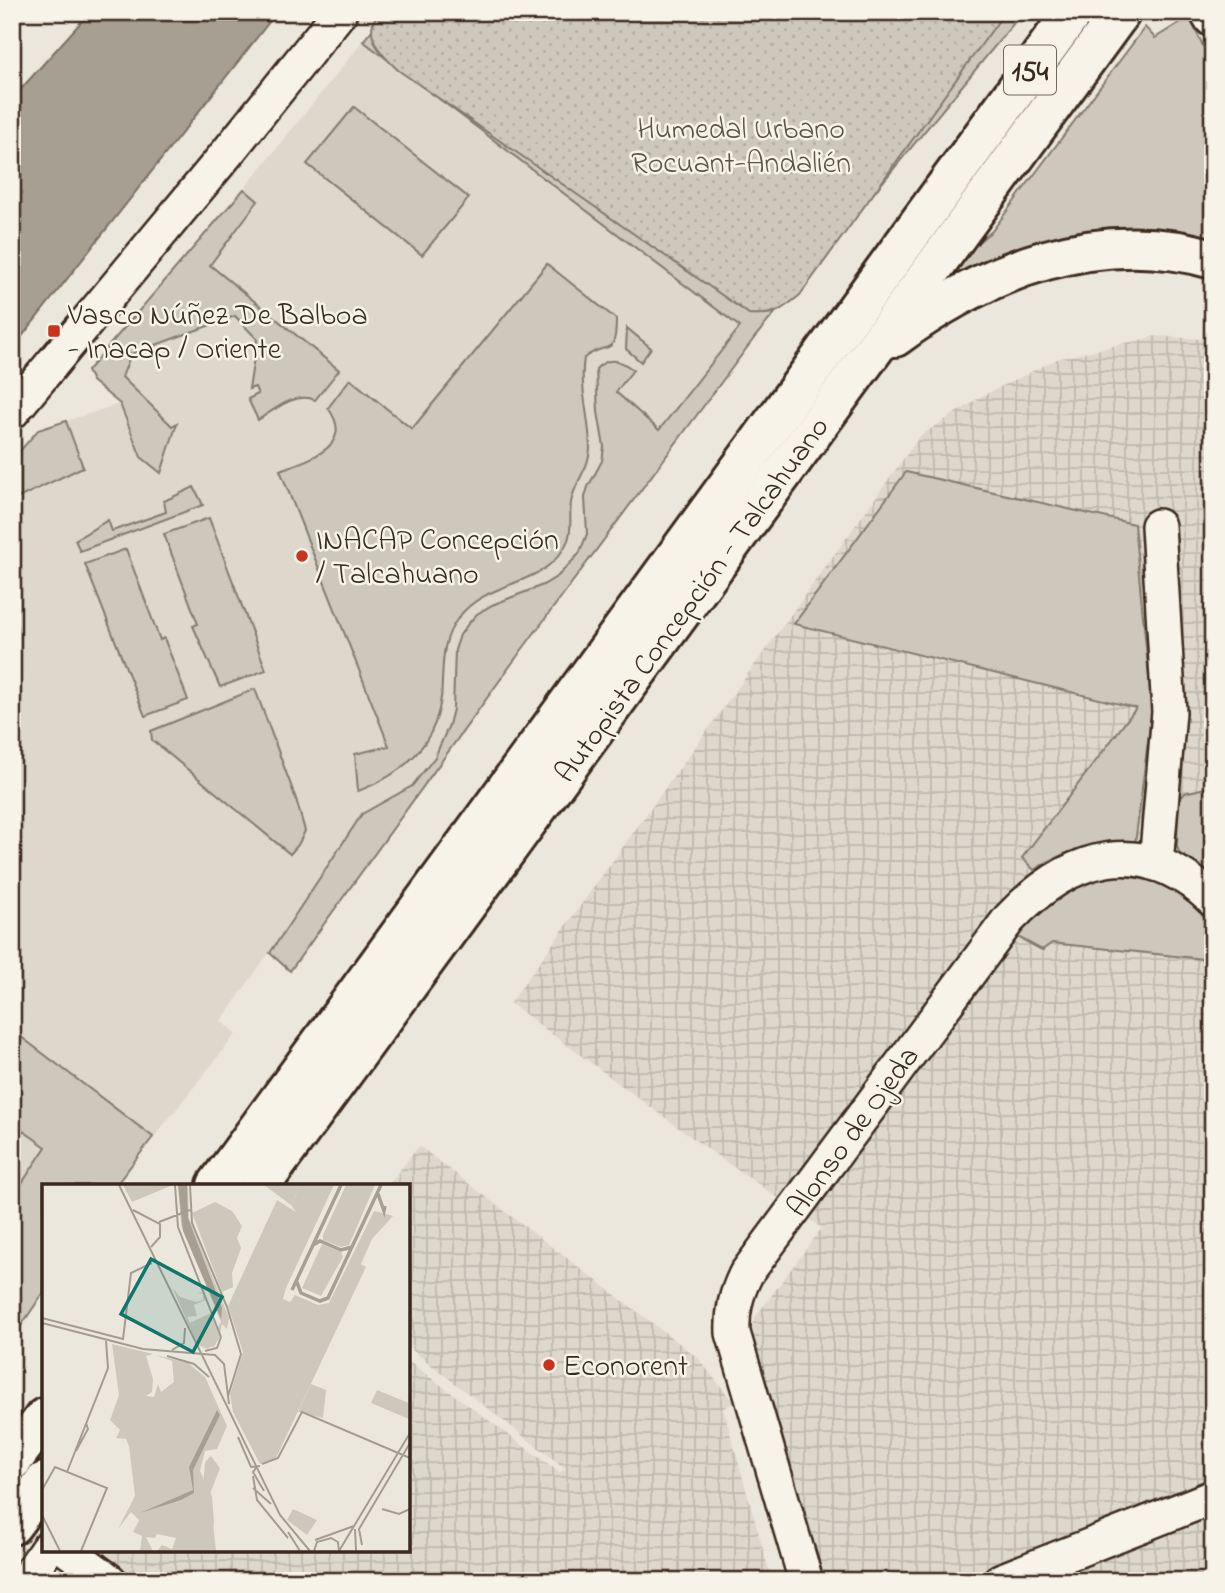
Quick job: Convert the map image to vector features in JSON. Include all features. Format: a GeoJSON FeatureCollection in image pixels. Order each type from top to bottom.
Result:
{"type":"FeatureCollection","features":[{"type":"Feature","properties":{"kind":"main road","name":"Autopista Concepción - Talcahuano"},"geometry":{"type":"LineString","coordinates":[[218,1184],[1073,12]]}},
{"type":"Feature","properties":{"kind":"main road","name":"Autopista Concepción - Talcahuano"},"geometry":{"type":"LineString","coordinates":[[262,1184],[1121,12]]}},
{"type":"Feature","properties":{"kind":"main road"},"geometry":{"type":"LineString","coordinates":[[1210,12],[1213,17]]}},
{"type":"Feature","properties":{"kind":"main road"},"geometry":{"type":"LineString","coordinates":[[862,366],[914,323],[958,295],[1045,259],[1112,248],[1145,248],[1213,259]]}},
{"type":"Feature","properties":{"kind":"main road"},"geometry":{"type":"LineString","coordinates":[[12,1461],[42,1421]]}},
{"type":"Feature","properties":{"kind":"main road"},"geometry":{"type":"LineString","coordinates":[[12,1525],[42,1485]]}},
{"type":"Feature","properties":{"kind":"street"},"geometry":{"type":"LineString","coordinates":[[12,412],[228,152],[340,12]]}},
{"type":"Feature","properties":{"kind":"street"},"geometry":{"type":"LineString","coordinates":[[1156,864],[1169,712],[1158,526]]}},
{"type":"Feature","properties":{"kind":"street","name":"Alonso de Ojeda"},"geometry":{"type":"LineString","coordinates":[[806,1581],[733,1333],[734,1307],[741,1285],[1009,919],[1045,885],[1083,865],[1119,859],[1156,864],[1188,879],[1213,900]]}},
{"type":"Feature","properties":{"kind":"street"},"geometry":{"type":"LineString","coordinates":[[1000,1581],[1213,1497]]}},
{"type":"Feature","properties":{"kind":"street"},"geometry":{"type":"LineString","coordinates":[[25,1581],[46,1551]]}},
{"type":"Feature","properties":{"kind":"street"},"geometry":{"type":"LineString","coordinates":[[69,1551],[110,1581]]}},
{"type":"Feature","properties":{"kind":"shaded area"},"geometry":{"type":"Polygon","coordinates":[[[90,12],[277,12],[12,349],[12,99],[90,12]]]}},
{"type":"Feature","properties":{"kind":"shaded area","name":"INACAP Concepción / Talcahuano"},"geometry":{"type":"Polygon","coordinates":[[[363,41],[755,337],[521,651],[290,971],[269,953],[221,1021],[236,1034],[117,1184],[42,1184],[42,1295],[12,1339],[12,460],[38,430],[119,404],[92,381],[87,371],[244,189],[363,41]]]}},
{"type":"Feature","properties":{"kind":"shaded area"},"geometry":{"type":"Polygon","coordinates":[[[1156,336],[1213,340],[1213,1581],[816,1581],[744,1359],[756,1316],[822,1228],[706,1148],[510,1003],[920,436],[982,396],[1057,359],[1156,336]]]}},
{"type":"Feature","properties":{"kind":"shaded area"},"geometry":{"type":"Polygon","coordinates":[[[419,1146],[697,1357],[734,1403],[723,1408],[772,1581],[133,1581],[100,1559],[106,1551],[410,1551],[410,1362],[559,1472],[566,1469],[410,1349],[410,1184],[389,1184],[419,1146]]]}},
{"type":"Feature","properties":{"kind":"green space","name":"Humedal Urbano Rocuant-Andalién"},"geometry":{"type":"Polygon","coordinates":[[[379,12],[1005,12],[800,295],[777,311],[749,314],[398,70],[375,44],[372,29],[379,12]]]}},
{"type":"Feature","properties":{"kind":"green space","name":"Humedal Urbano Rocuant-Andalién"},"geometry":{"type":"Polygon","coordinates":[[[387,12],[1023,12],[755,337],[521,651],[290,971],[270,953],[362,814],[412,786],[435,757],[453,709],[455,650],[460,635],[477,614],[492,605],[543,585],[558,576],[579,554],[587,534],[585,497],[602,461],[604,447],[598,412],[596,369],[605,362],[614,361],[633,370],[616,392],[659,430],[740,327],[363,41],[387,12]]]}},
{"type":"Feature","properties":{"kind":"green space"},"geometry":{"type":"Polygon","coordinates":[[[1189,17],[1213,66],[1213,245],[955,283],[944,280],[972,247],[992,231],[1145,27],[1155,38],[1189,17]]]}},
{"type":"Feature","properties":{"kind":"green space"},"geometry":{"type":"Polygon","coordinates":[[[354,107],[469,198],[422,255],[307,164],[354,107]]]}},
{"type":"Feature","properties":{"kind":"green space"},"geometry":{"type":"Polygon","coordinates":[[[244,189],[258,201],[210,265],[339,370],[315,400],[293,400],[258,420],[248,399],[258,394],[255,387],[249,389],[257,339],[235,316],[131,354],[122,377],[172,426],[177,423],[161,473],[141,457],[120,404],[92,381],[87,371],[244,189]]]}},
{"type":"Feature","properties":{"kind":"green space"},"geometry":{"type":"Polygon","coordinates":[[[547,264],[616,319],[612,344],[584,358],[583,381],[590,448],[588,461],[572,498],[568,540],[559,555],[547,567],[486,595],[471,604],[459,617],[447,640],[440,702],[429,737],[419,751],[393,774],[358,791],[355,754],[389,746],[280,470],[315,456],[333,442],[337,433],[335,421],[328,408],[350,379],[412,429],[547,264]]]}},
{"type":"Feature","properties":{"kind":"green space"},"geometry":{"type":"Polygon","coordinates":[[[627,328],[651,348],[641,362],[626,349],[627,328]]]}},
{"type":"Feature","properties":{"kind":"green space"},"geometry":{"type":"Polygon","coordinates":[[[66,421],[83,467],[12,501],[12,460],[38,430],[66,421]]]}},
{"type":"Feature","properties":{"kind":"green space"},"geometry":{"type":"Polygon","coordinates":[[[906,472],[1134,524],[1152,709],[1135,844],[1070,852],[1034,870],[1022,858],[1136,708],[794,624],[906,472]]]}},
{"type":"Feature","properties":{"kind":"green space"},"geometry":{"type":"Polygon","coordinates":[[[194,487],[203,505],[80,551],[75,540],[108,520],[112,531],[166,512],[164,501],[194,487]]]}},
{"type":"Feature","properties":{"kind":"green space"},"geometry":{"type":"Polygon","coordinates":[[[209,518],[266,670],[220,687],[193,626],[198,624],[164,534],[209,518]]]}},
{"type":"Feature","properties":{"kind":"green space"},"geometry":{"type":"Polygon","coordinates":[[[126,549],[160,640],[164,638],[188,700],[145,716],[85,564],[126,549]]]}},
{"type":"Feature","properties":{"kind":"green space"},"geometry":{"type":"Polygon","coordinates":[[[255,689],[296,799],[305,831],[290,854],[152,740],[151,731],[255,689]]]}},
{"type":"Feature","properties":{"kind":"green space"},"geometry":{"type":"Polygon","coordinates":[[[1213,786],[1213,876],[1180,855],[1177,846],[1178,802],[1185,793],[1213,786]]]}},
{"type":"Feature","properties":{"kind":"green space"},"geometry":{"type":"Polygon","coordinates":[[[1117,875],[1154,881],[1192,901],[1213,929],[1213,992],[1203,959],[1052,943],[1042,950],[1016,936],[1032,909],[1077,881],[1117,875]]]}},
{"type":"Feature","properties":{"kind":"green space"},"geometry":{"type":"Polygon","coordinates":[[[12,1030],[153,1137],[117,1184],[42,1184],[42,1295],[12,1339],[12,1198],[46,1147],[12,1123],[12,1030]]]}},
{"type":"Feature","properties":{"kind":"place","name":"Vasco Núñez De Balboa - Inacap / Oriente"},"geometry":{"type":"Point","coordinates":[54,331]}},
{"type":"Feature","properties":{"kind":"place","name":"INACAP Concepción / Talcahuano"},"geometry":{"type":"Point","coordinates":[302,556]}},
{"type":"Feature","properties":{"kind":"place","name":"Econorent"},"geometry":{"type":"Point","coordinates":[549,1365]}}]}
